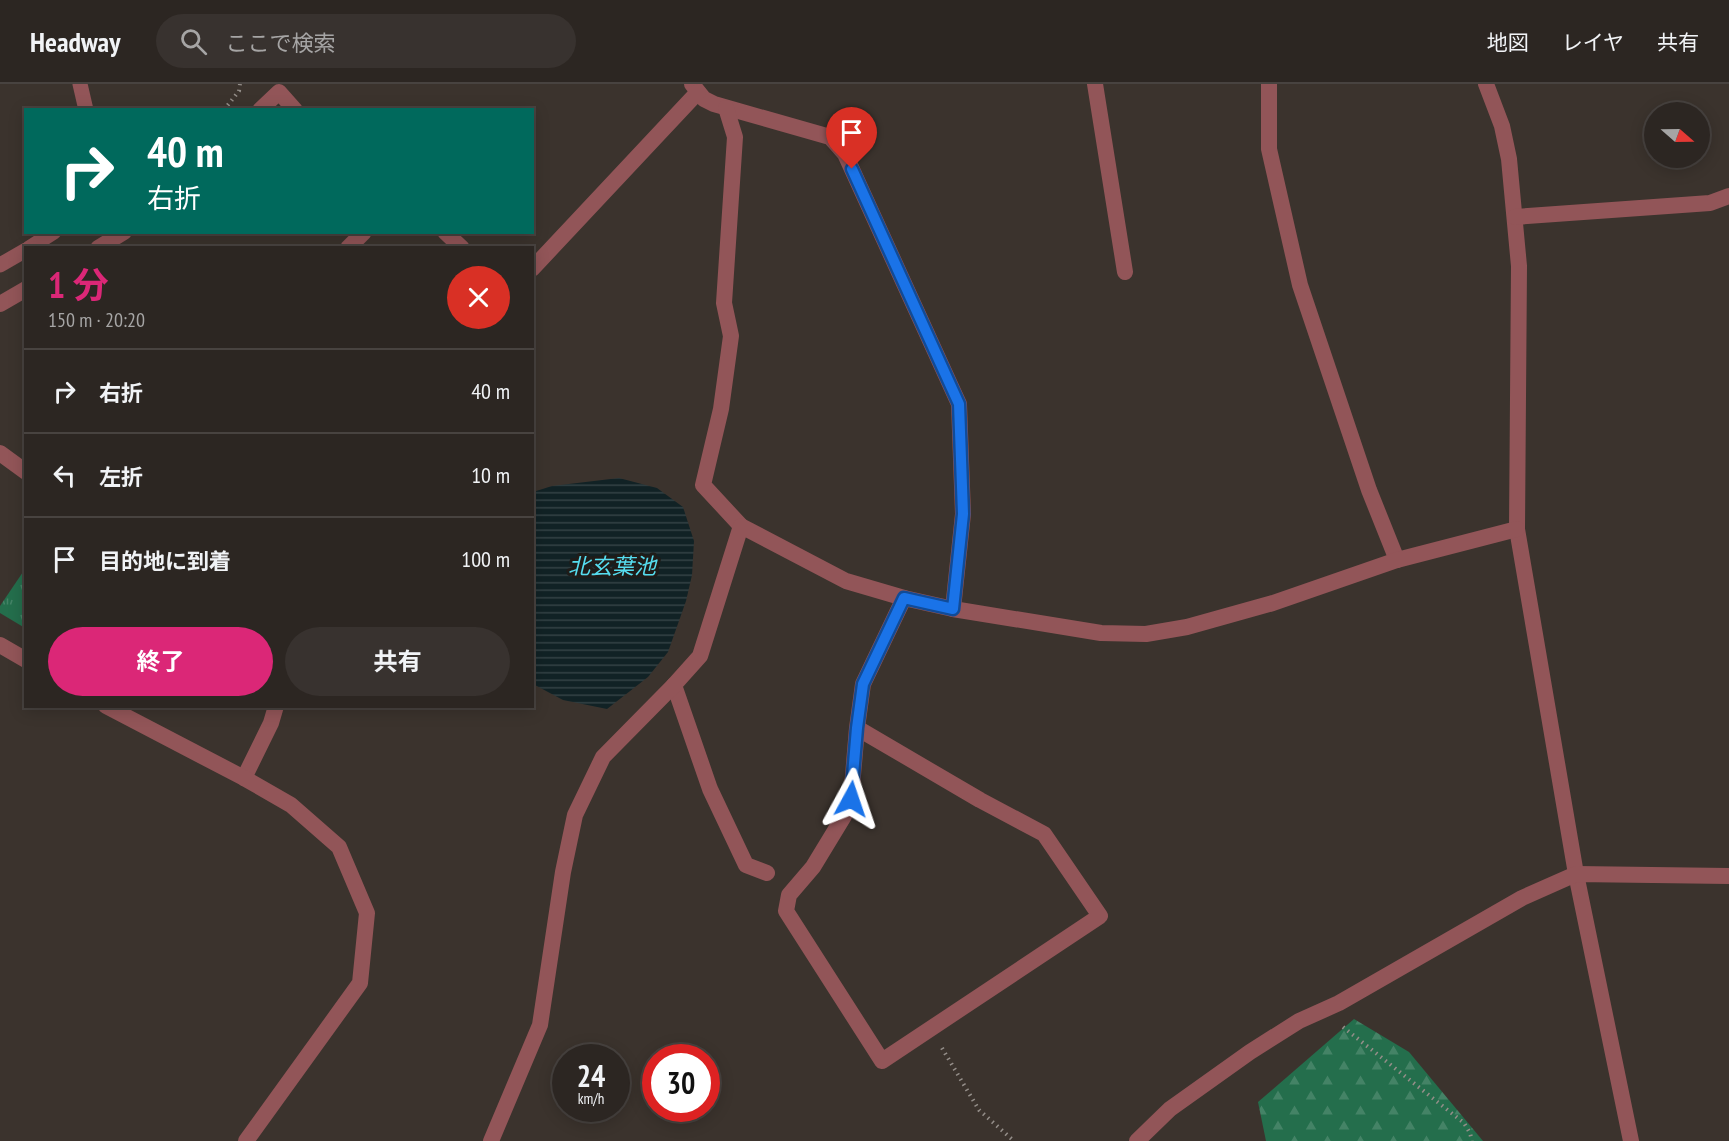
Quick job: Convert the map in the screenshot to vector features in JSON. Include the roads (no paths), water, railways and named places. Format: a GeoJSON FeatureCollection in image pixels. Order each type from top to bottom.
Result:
{"type":"FeatureCollection","features":[{"type":"Feature","properties":{"kind":"street"},"geometry":{"type":"LineString","coordinates":[[1095,84],[1125,272]]}},
{"type":"Feature","properties":{"kind":"street"},"geometry":{"type":"LineString","coordinates":[[1269,84],[1269,149],[1300,285],[1370,490],[1397,560]]}},
{"type":"Feature","properties":{"kind":"street"},"geometry":{"type":"LineString","coordinates":[[1486,84],[1502,126],[1509,159],[1519,266],[1517,529],[1576,874],[1630,1141]]}},
{"type":"Feature","properties":{"kind":"street"},"geometry":{"type":"LineString","coordinates":[[534,267],[695,88],[704,99],[726,108],[830,137],[845,154],[959,404],[963,514],[953,609]]}},
{"type":"Feature","properties":{"kind":"street"},"geometry":{"type":"LineString","coordinates":[[262,108],[279,92],[293,108]]}},
{"type":"Feature","properties":{"kind":"street"},"geometry":{"type":"LineString","coordinates":[[726,108],[735,137],[724,303],[731,336],[721,409],[703,485],[741,526],[846,581],[904,598],[953,609],[1101,633],[1146,634],[1187,627],[1274,603],[1397,560],[1517,529]]}},
{"type":"Feature","properties":{"kind":"street"},"geometry":{"type":"LineString","coordinates":[[1515,217],[1710,203],[1729,196]]}},
{"type":"Feature","properties":{"kind":"street"},"geometry":{"type":"LineString","coordinates":[[101,246],[121,234]]}},
{"type":"Feature","properties":{"kind":"street"},"geometry":{"type":"LineString","coordinates":[[350,246],[362,234]]}},
{"type":"Feature","properties":{"kind":"street"},"geometry":{"type":"LineString","coordinates":[[447,234],[460,246]]}},
{"type":"Feature","properties":{"kind":"street"},"geometry":{"type":"LineString","coordinates":[[0,304],[24,290]]}},
{"type":"Feature","properties":{"kind":"street"},"geometry":{"type":"LineString","coordinates":[[0,453],[24,471]]}},
{"type":"Feature","properties":{"kind":"street"},"geometry":{"type":"LineString","coordinates":[[491,1141],[540,1025],[562,872],[575,815],[603,757],[700,656],[741,526]]}},
{"type":"Feature","properties":{"kind":"street"},"geometry":{"type":"LineString","coordinates":[[857,728],[980,800],[1044,834],[1100,916],[882,1061],[786,911],[789,895],[813,867],[848,807],[851,799],[857,728],[863,684],[904,598]]}},
{"type":"Feature","properties":{"kind":"street"},"geometry":{"type":"LineString","coordinates":[[0,645],[24,659]]}},
{"type":"Feature","properties":{"kind":"street"},"geometry":{"type":"LineString","coordinates":[[674,685],[710,789],[746,865],[767,873]]}},
{"type":"Feature","properties":{"kind":"street"},"geometry":{"type":"LineString","coordinates":[[110,708],[291,805],[339,847],[368,913],[360,983],[246,1141]]}},
{"type":"Feature","properties":{"kind":"street"},"geometry":{"type":"LineString","coordinates":[[244,778],[271,723],[275,708]]}},
{"type":"Feature","properties":{"kind":"street"},"geometry":{"type":"LineString","coordinates":[[1137,1141],[1170,1109],[1250,1052],[1299,1021],[1329,1008],[1522,898],[1576,874],[1729,876]]}},
{"type":"Feature","properties":{"kind":"lane"},"geometry":{"type":"LineString","coordinates":[[80,84],[86,108]]}},
{"type":"Feature","properties":{"kind":"lane"},"geometry":{"type":"LineString","coordinates":[[32,246],[51,234]]}},
{"type":"Feature","properties":{"kind":"lane"},"geometry":{"type":"LineString","coordinates":[[0,265],[24,251]]}},
{"type":"Feature","properties":{"kind":"water","name":"北玄葉池"},"geometry":{"type":"Polygon","coordinates":[[[619,478],[657,488],[683,507],[694,541],[692,575],[686,601],[668,652],[648,677],[607,709],[563,700],[534,685],[534,492],[552,486],[619,478]]]}}]}
